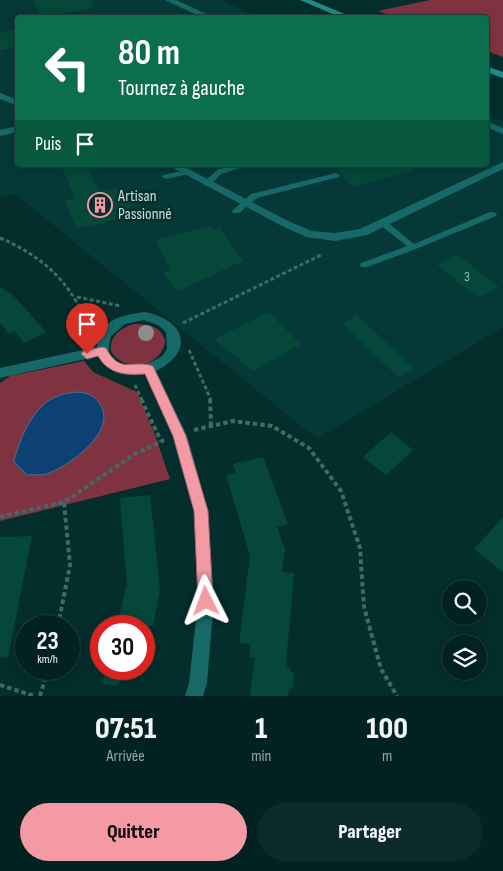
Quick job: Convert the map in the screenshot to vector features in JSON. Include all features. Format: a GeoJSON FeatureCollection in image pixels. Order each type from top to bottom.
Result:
{"type":"FeatureCollection","features":[{"type":"Feature","properties":{"kind":"main road"},"geometry":{"type":"LineString","coordinates":[[304,0],[342,15]]}},
{"type":"Feature","properties":{"kind":"main road"},"geometry":{"type":"LineString","coordinates":[[489,70],[503,75]]}},
{"type":"Feature","properties":{"kind":"street"},"geometry":{"type":"LineString","coordinates":[[169,0],[203,15]]}},
{"type":"Feature","properties":{"kind":"street"},"geometry":{"type":"LineString","coordinates":[[0,96],[15,102]]}},
{"type":"Feature","properties":{"kind":"street"},"geometry":{"type":"LineString","coordinates":[[489,125],[503,131]]}},
{"type":"Feature","properties":{"kind":"street"},"geometry":{"type":"LineString","coordinates":[[0,133],[15,130]]}},
{"type":"Feature","properties":{"kind":"street"},"geometry":{"type":"LineString","coordinates":[[177,167],[246,204],[310,234],[335,237],[363,232],[503,165]]}},
{"type":"Feature","properties":{"kind":"street"},"geometry":{"type":"LineString","coordinates":[[144,316],[155,318],[171,329],[175,338],[172,352],[161,364],[149,369],[137,371],[119,368],[106,360],[102,351],[104,334],[121,320],[144,316]]}},
{"type":"Feature","properties":{"kind":"street"},"geometry":{"type":"LineString","coordinates":[[0,373],[102,351]]}},
{"type":"Feature","properties":{"kind":"street"},"geometry":{"type":"LineString","coordinates":[[149,369],[180,436],[201,511],[206,601],[198,683],[194,696]]}},
{"type":"Feature","properties":{"kind":"lane"},"geometry":{"type":"LineString","coordinates":[[207,183],[219,172],[237,167]]}},
{"type":"Feature","properties":{"kind":"lane"},"geometry":{"type":"LineString","coordinates":[[166,177],[187,172]]}},
{"type":"Feature","properties":{"kind":"lane"},"geometry":{"type":"LineString","coordinates":[[236,211],[254,196],[336,175]]}},
{"type":"Feature","properties":{"kind":"lane"},"geometry":{"type":"LineString","coordinates":[[364,265],[493,214]]}},
{"type":"Feature","properties":{"kind":"lane"},"geometry":{"type":"LineString","coordinates":[[383,223],[413,247]]}},
{"type":"Feature","properties":{"kind":"path"},"geometry":{"type":"LineString","coordinates":[[171,329],[323,254]]}},
{"type":"Feature","properties":{"kind":"path"},"geometry":{"type":"LineString","coordinates":[[0,517],[64,502],[135,454],[161,441],[180,436],[203,426],[232,421],[272,426],[309,448],[341,491],[360,548],[364,607],[382,669],[397,696]]}},
{"type":"Feature","properties":{"kind":"path"},"geometry":{"type":"LineString","coordinates":[[60,615],[70,565],[64,502]]}},
{"type":"Feature","properties":{"kind":"path"},"geometry":{"type":"LineString","coordinates":[[40,696],[45,680]]}},
{"type":"Feature","properties":{"kind":"path"},"geometry":{"type":"LineString","coordinates":[[0,686],[34,696]]}},
{"type":"Feature","properties":{"kind":"shaded area"},"geometry":{"type":"Polygon","coordinates":[[[0,0],[220,0],[256,15],[15,15],[15,167],[489,167],[489,115],[503,121],[503,327],[317,439],[15,194],[0,197],[0,0]]]}},
{"type":"Feature","properties":{"kind":"shaded area"},"geometry":{"type":"Polygon","coordinates":[[[430,0],[503,0],[503,57],[489,52],[489,15],[389,15],[378,11],[430,0]]]}},
{"type":"Feature","properties":{"kind":"shaded area"},"geometry":{"type":"Polygon","coordinates":[[[134,324],[154,327],[163,336],[165,341],[162,350],[150,362],[133,365],[124,363],[111,351],[114,336],[134,324]]]}},
{"type":"Feature","properties":{"kind":"shaded area"},"geometry":{"type":"Polygon","coordinates":[[[84,361],[93,372],[137,392],[155,435],[170,479],[0,521],[0,383],[10,376],[84,361]]]}},
{"type":"Feature","properties":{"kind":"water"},"geometry":{"type":"Polygon","coordinates":[[[77,392],[91,395],[101,406],[104,416],[97,437],[79,455],[58,469],[44,474],[27,475],[14,462],[29,423],[49,400],[62,394],[77,392]]]}},
{"type":"Feature","properties":{"kind":"building"},"geometry":{"type":"Polygon","coordinates":[[[33,0],[92,0],[93,8],[57,15],[40,15],[33,0]]]}},
{"type":"Feature","properties":{"kind":"building"},"geometry":{"type":"Polygon","coordinates":[[[15,30],[15,48],[0,50],[0,33],[15,30]]]}},
{"type":"Feature","properties":{"kind":"building","name":"Artisan Passionné"},"geometry":{"type":"Polygon","coordinates":[[[62,167],[88,167],[99,192],[116,188],[139,201],[128,209],[131,216],[76,229],[65,200],[75,198],[62,167]]]}},
{"type":"Feature","properties":{"kind":"building"},"geometry":{"type":"Polygon","coordinates":[[[336,167],[413,167],[414,170],[352,187],[336,167]]]}},
{"type":"Feature","properties":{"kind":"building"},"geometry":{"type":"Polygon","coordinates":[[[211,226],[213,231],[220,228],[243,261],[178,291],[163,274],[170,270],[155,240],[211,226]]]}},
{"type":"Feature","properties":{"kind":"building"},"geometry":{"type":"Polygon","coordinates":[[[457,254],[499,287],[478,298],[437,265],[457,254]]]}},
{"type":"Feature","properties":{"kind":"building"},"geometry":{"type":"Polygon","coordinates":[[[0,287],[13,295],[46,332],[24,343],[15,331],[9,334],[0,323],[0,287]]]}},
{"type":"Feature","properties":{"kind":"building"},"geometry":{"type":"Polygon","coordinates":[[[269,312],[301,344],[253,371],[214,339],[269,312]]]}},
{"type":"Feature","properties":{"kind":"building"},"geometry":{"type":"Polygon","coordinates":[[[357,315],[413,368],[398,377],[342,323],[357,315]]]}},
{"type":"Feature","properties":{"kind":"building"},"geometry":{"type":"Polygon","coordinates":[[[391,432],[413,450],[386,475],[363,457],[391,432]]]}},
{"type":"Feature","properties":{"kind":"building"},"geometry":{"type":"Polygon","coordinates":[[[263,457],[288,524],[277,527],[285,549],[282,572],[294,573],[286,664],[294,675],[293,687],[289,690],[288,696],[250,696],[255,658],[249,657],[251,644],[239,643],[250,556],[226,475],[236,473],[233,464],[263,457]]]}},
{"type":"Feature","properties":{"kind":"building"},"geometry":{"type":"Polygon","coordinates":[[[150,495],[160,590],[155,616],[120,615],[127,583],[120,498],[150,495]]]}},
{"type":"Feature","properties":{"kind":"building"},"geometry":{"type":"Polygon","coordinates":[[[503,517],[503,572],[474,549],[503,517]]]}},
{"type":"Feature","properties":{"kind":"building"},"geometry":{"type":"Polygon","coordinates":[[[32,536],[8,658],[0,657],[0,537],[32,536]]]}},
{"type":"Feature","properties":{"kind":"building"},"geometry":{"type":"Polygon","coordinates":[[[104,680],[123,680],[115,686],[103,684],[104,680]]]}},
{"type":"Feature","properties":{"kind":"place","name":"Artisan Passionné"},"geometry":{"type":"Point","coordinates":[100,205]}},
{"type":"Feature","properties":{"kind":"route"},"geometry":{"type":"LineString","coordinates":[[87,354],[102,351],[106,360],[114,366],[125,370],[149,369],[180,436],[201,511],[206,601]]}}]}
